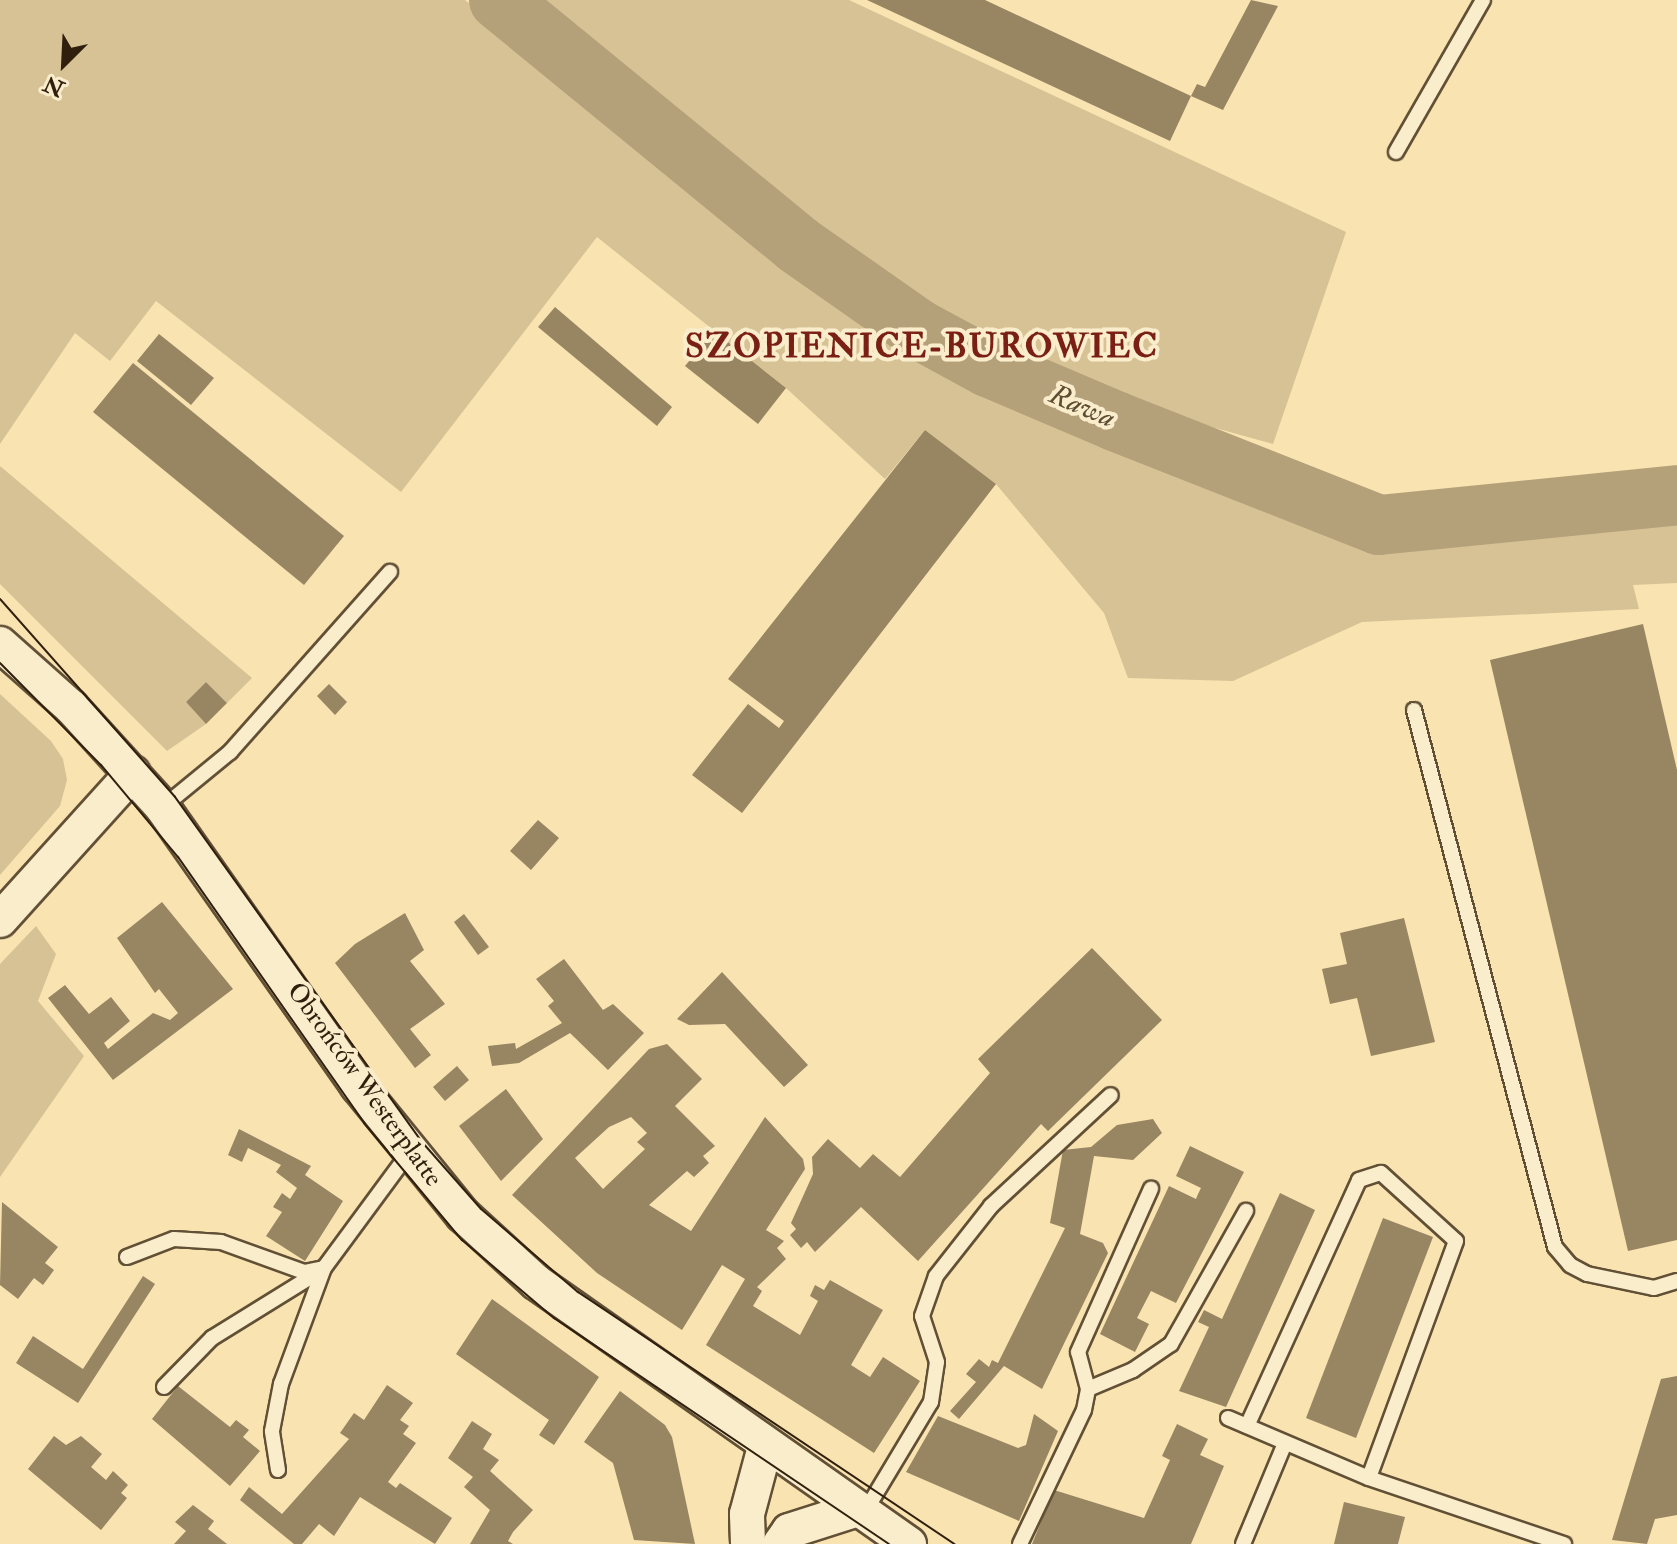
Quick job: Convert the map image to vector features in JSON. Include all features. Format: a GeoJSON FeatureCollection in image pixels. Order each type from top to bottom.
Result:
{"type":"FeatureCollection","features":[{"type":"Feature","properties":{"kind":"street","name":"Obrońców Westerplatte"},"geometry":{"type":"LineString","coordinates":[[0,644],[133,773],[162,807],[408,1154],[463,1215],[536,1282],[765,1447],[909,1544]]}},
{"type":"Feature","properties":{"kind":"street"},"geometry":{"type":"LineString","coordinates":[[0,920],[133,773]]}},
{"type":"Feature","properties":{"kind":"street"},"geometry":{"type":"LineString","coordinates":[[748,1544],[747,1514],[765,1447]]}},
{"type":"Feature","properties":{"kind":"street"},"geometry":{"type":"LineString","coordinates":[[780,1544],[789,1531],[859,1513]]}},
{"type":"Feature","properties":{"kind":"lane"},"geometry":{"type":"LineString","coordinates":[[1396,152],[1483,0]]}},
{"type":"Feature","properties":{"kind":"lane"},"geometry":{"type":"LineString","coordinates":[[162,807],[230,752],[390,572]]}},
{"type":"Feature","properties":{"kind":"lane"},"geometry":{"type":"LineString","coordinates":[[1414,710],[1555,1247],[1570,1265],[1587,1274],[1654,1288],[1677,1281]]}},
{"type":"Feature","properties":{"kind":"lane"},"geometry":{"type":"LineString","coordinates":[[859,1513],[931,1402],[937,1362],[922,1316],[936,1276],[991,1206],[1111,1095]]}},
{"type":"Feature","properties":{"kind":"lane"},"geometry":{"type":"LineString","coordinates":[[278,1470],[272,1431],[281,1384],[324,1268],[408,1154]]}},
{"type":"Feature","properties":{"kind":"lane"},"geometry":{"type":"LineString","coordinates":[[1247,1426],[1359,1180],[1381,1173],[1456,1241],[1369,1478]]}},
{"type":"Feature","properties":{"kind":"lane"},"geometry":{"type":"LineString","coordinates":[[1020,1544],[1084,1410],[1088,1389],[1078,1352],[1151,1189]]}},
{"type":"Feature","properties":{"kind":"lane"},"geometry":{"type":"LineString","coordinates":[[1088,1389],[1133,1370],[1171,1344],[1246,1211]]}},
{"type":"Feature","properties":{"kind":"lane"},"geometry":{"type":"LineString","coordinates":[[127,1257],[174,1239],[221,1242],[304,1272],[324,1268]]}},
{"type":"Feature","properties":{"kind":"lane"},"geometry":{"type":"LineString","coordinates":[[164,1387],[212,1338],[324,1268]]}},
{"type":"Feature","properties":{"kind":"lane"},"geometry":{"type":"LineString","coordinates":[[1228,1418],[1369,1478],[1564,1544]]}},
{"type":"Feature","properties":{"kind":"lane"},"geometry":{"type":"LineString","coordinates":[[1243,1544],[1285,1443]]}},
{"type":"Feature","properties":{"kind":"shaded area"},"geometry":{"type":"Polygon","coordinates":[[[0,0],[465,0],[901,354],[960,383],[1374,542],[1677,516],[1677,583],[1633,585],[1639,609],[1362,622],[1233,681],[1128,678],[1104,613],[996,484],[925,430],[885,479],[786,388],[597,237],[401,492],[156,301],[110,361],[75,333],[0,444],[0,0]]]}},
{"type":"Feature","properties":{"kind":"shaded area"},"geometry":{"type":"Polygon","coordinates":[[[541,0],[849,0],[1346,232],[1273,444],[1129,404],[957,329],[868,271],[541,0]]]}},
{"type":"Feature","properties":{"kind":"shaded area"},"geometry":{"type":"Polygon","coordinates":[[[0,466],[252,678],[227,703],[206,682],[186,702],[206,724],[167,751],[0,584],[0,466]]]}},
{"type":"Feature","properties":{"kind":"shaded area"},"geometry":{"type":"Polygon","coordinates":[[[0,694],[51,741],[63,759],[67,780],[60,806],[0,875],[0,694]]]}},
{"type":"Feature","properties":{"kind":"shaded area"},"geometry":{"type":"Polygon","coordinates":[[[36,926],[56,954],[38,1001],[84,1056],[0,1177],[0,964],[36,926]]]}},
{"type":"Feature","properties":{"kind":"building"},"geometry":{"type":"Polygon","coordinates":[[[867,0],[985,0],[1191,96],[1170,141],[867,0]]]}},
{"type":"Feature","properties":{"kind":"building"},"geometry":{"type":"Polygon","coordinates":[[[1251,0],[1278,6],[1223,110],[1191,96],[1197,84],[1205,87],[1251,0]]]}},
{"type":"Feature","properties":{"kind":"building"},"geometry":{"type":"Polygon","coordinates":[[[555,307],[672,407],[657,426],[538,327],[555,307]]]}},
{"type":"Feature","properties":{"kind":"building"},"geometry":{"type":"Polygon","coordinates":[[[714,331],[786,388],[758,424],[685,366],[714,331]]]}},
{"type":"Feature","properties":{"kind":"building"},"geometry":{"type":"Polygon","coordinates":[[[159,334],[214,378],[191,405],[137,361],[159,334]]]}},
{"type":"Feature","properties":{"kind":"building"},"geometry":{"type":"Polygon","coordinates":[[[133,363],[344,536],[304,585],[93,412],[133,363]]]}},
{"type":"Feature","properties":{"kind":"building"},"geometry":{"type":"Polygon","coordinates":[[[925,430],[996,484],[742,813],[692,775],[748,704],[779,728],[784,721],[728,679],[925,430]]]}},
{"type":"Feature","properties":{"kind":"building"},"geometry":{"type":"Polygon","coordinates":[[[1643,624],[1677,770],[1677,1240],[1628,1251],[1490,660],[1643,624]]]}},
{"type":"Feature","properties":{"kind":"building"},"geometry":{"type":"Polygon","coordinates":[[[206,682],[227,703],[206,724],[186,702],[206,682]]]}},
{"type":"Feature","properties":{"kind":"building"},"geometry":{"type":"Polygon","coordinates":[[[329,684],[347,702],[335,715],[317,696],[329,684]]]}},
{"type":"Feature","properties":{"kind":"building"},"geometry":{"type":"Polygon","coordinates":[[[538,820],[559,838],[531,870],[510,851],[538,820]]]}},
{"type":"Feature","properties":{"kind":"building"},"geometry":{"type":"Polygon","coordinates":[[[162,902],[233,989],[113,1080],[48,998],[65,985],[89,1014],[111,997],[130,1021],[104,1043],[108,1049],[153,1013],[170,1020],[178,1013],[159,989],[155,993],[117,938],[162,902]]]}},
{"type":"Feature","properties":{"kind":"building"},"geometry":{"type":"Polygon","coordinates":[[[405,913],[424,950],[410,961],[445,1004],[410,1029],[431,1055],[415,1068],[335,963],[355,944],[405,913]]]}},
{"type":"Feature","properties":{"kind":"building"},"geometry":{"type":"Polygon","coordinates":[[[464,914],[489,947],[478,955],[454,922],[464,914]]]}},
{"type":"Feature","properties":{"kind":"building"},"geometry":{"type":"Polygon","coordinates":[[[1404,918],[1435,1042],[1371,1056],[1357,998],[1330,1004],[1322,969],[1347,964],[1340,933],[1404,918]]]}},
{"type":"Feature","properties":{"kind":"building"},"geometry":{"type":"Polygon","coordinates":[[[1092,948],[1162,1020],[1048,1131],[1041,1124],[918,1261],[861,1207],[815,1252],[807,1242],[801,1248],[790,1235],[796,1229],[791,1223],[813,1174],[812,1157],[828,1139],[860,1168],[873,1154],[900,1177],[990,1073],[978,1059],[1092,948]]]}},
{"type":"Feature","properties":{"kind":"building"},"geometry":{"type":"Polygon","coordinates":[[[564,959],[603,1010],[613,1004],[644,1033],[608,1070],[570,1033],[519,1063],[492,1066],[488,1046],[515,1043],[516,1049],[562,1023],[548,1006],[554,1001],[536,979],[564,959]]]}},
{"type":"Feature","properties":{"kind":"building"},"geometry":{"type":"Polygon","coordinates":[[[722,972],[808,1065],[784,1087],[725,1024],[689,1025],[677,1019],[722,972]]]}},
{"type":"Feature","properties":{"kind":"building"},"geometry":{"type":"Polygon","coordinates":[[[667,1044],[702,1079],[675,1106],[715,1146],[703,1156],[709,1163],[694,1177],[687,1171],[649,1205],[691,1231],[765,1117],[803,1159],[805,1169],[766,1230],[784,1241],[777,1248],[786,1259],[757,1287],[762,1291],[753,1306],[800,1335],[818,1301],[810,1296],[815,1285],[824,1290],[830,1280],[883,1310],[851,1365],[870,1377],[883,1357],[920,1381],[874,1453],[706,1345],[745,1279],[722,1265],[682,1330],[597,1273],[512,1195],[649,1049],[667,1044]],[[631,1117],[609,1127],[575,1158],[603,1189],[645,1149],[637,1142],[647,1133],[631,1117]]]}},
{"type":"Feature","properties":{"kind":"building"},"geometry":{"type":"Polygon","coordinates":[[[457,1066],[469,1080],[445,1101],[433,1087],[457,1066]]]}},
{"type":"Feature","properties":{"kind":"building"},"geometry":{"type":"Polygon","coordinates":[[[506,1089],[543,1139],[501,1181],[459,1126],[506,1089]]]}},
{"type":"Feature","properties":{"kind":"building"},"geometry":{"type":"Polygon","coordinates":[[[1153,1119],[1162,1133],[1133,1160],[1094,1156],[1080,1234],[1103,1243],[1108,1253],[1042,1389],[1004,1366],[959,1419],[950,1411],[976,1382],[966,1374],[979,1359],[989,1367],[992,1360],[998,1363],[1065,1228],[1050,1223],[1063,1150],[1091,1147],[1117,1125],[1153,1119]]]}},
{"type":"Feature","properties":{"kind":"building"},"geometry":{"type":"Polygon","coordinates":[[[239,1129],[311,1166],[305,1175],[343,1201],[305,1261],[266,1236],[282,1212],[273,1207],[282,1193],[290,1199],[297,1188],[276,1172],[281,1165],[248,1148],[242,1162],[228,1155],[239,1129]]]}},
{"type":"Feature","properties":{"kind":"building"},"geometry":{"type":"Polygon","coordinates":[[[1190,1146],[1244,1172],[1176,1303],[1151,1291],[1137,1318],[1149,1324],[1135,1352],[1100,1334],[1169,1186],[1196,1199],[1201,1188],[1176,1176],[1190,1146]]]}},
{"type":"Feature","properties":{"kind":"building"},"geometry":{"type":"Polygon","coordinates":[[[1280,1193],[1315,1210],[1226,1407],[1179,1391],[1209,1327],[1198,1322],[1204,1310],[1222,1319],[1280,1193]]]}},
{"type":"Feature","properties":{"kind":"building"},"geometry":{"type":"Polygon","coordinates":[[[2,1202],[58,1247],[45,1263],[54,1270],[43,1285],[34,1278],[18,1299],[0,1285],[2,1202]]]}},
{"type":"Feature","properties":{"kind":"building"},"geometry":{"type":"Polygon","coordinates":[[[1383,1218],[1433,1237],[1356,1438],[1306,1418],[1383,1218]]]}},
{"type":"Feature","properties":{"kind":"building"},"geometry":{"type":"Polygon","coordinates":[[[143,1276],[155,1284],[78,1403],[16,1363],[33,1336],[83,1369],[143,1276]]]}},
{"type":"Feature","properties":{"kind":"building"},"geometry":{"type":"Polygon","coordinates":[[[492,1299],[599,1377],[554,1445],[539,1435],[549,1420],[456,1354],[492,1299]]]}},
{"type":"Feature","properties":{"kind":"building"},"geometry":{"type":"Polygon","coordinates":[[[1677,1376],[1677,1515],[1655,1519],[1647,1544],[1612,1540],[1661,1379],[1677,1376]]]}},
{"type":"Feature","properties":{"kind":"building"},"geometry":{"type":"Polygon","coordinates":[[[387,1385],[413,1403],[400,1420],[409,1426],[403,1434],[416,1443],[388,1482],[396,1488],[400,1483],[452,1518],[435,1544],[360,1497],[334,1536],[319,1524],[302,1544],[294,1544],[240,1500],[249,1487],[282,1514],[349,1439],[340,1433],[354,1413],[364,1420],[387,1385]]]}},
{"type":"Feature","properties":{"kind":"building"},"geometry":{"type":"Polygon","coordinates":[[[178,1386],[230,1427],[236,1420],[249,1430],[243,1437],[260,1451],[230,1486],[152,1419],[178,1386]]]}},
{"type":"Feature","properties":{"kind":"building"},"geometry":{"type":"Polygon","coordinates":[[[620,1391],[665,1425],[672,1437],[695,1544],[634,1540],[613,1463],[584,1442],[620,1391]]]}},
{"type":"Feature","properties":{"kind":"building"},"geometry":{"type":"Polygon","coordinates":[[[1034,1414],[1058,1431],[1019,1521],[906,1472],[938,1416],[1018,1448],[1026,1445],[1034,1414]]]}},
{"type":"Feature","properties":{"kind":"building"},"geometry":{"type":"Polygon","coordinates":[[[472,1421],[492,1434],[483,1449],[499,1460],[490,1471],[533,1510],[513,1532],[508,1541],[513,1544],[470,1544],[490,1510],[464,1487],[473,1477],[448,1458],[472,1421]]]}},
{"type":"Feature","properties":{"kind":"building"},"geometry":{"type":"Polygon","coordinates":[[[1177,1424],[1208,1439],[1200,1455],[1224,1466],[1191,1544],[1032,1544],[1054,1490],[1144,1518],[1170,1460],[1162,1456],[1177,1424]]]}},
{"type":"Feature","properties":{"kind":"building"},"geometry":{"type":"Polygon","coordinates":[[[54,1436],[66,1445],[81,1436],[102,1454],[91,1467],[106,1480],[113,1471],[128,1485],[121,1493],[127,1498],[101,1530],[28,1469],[54,1436]]]}},
{"type":"Feature","properties":{"kind":"building"},"geometry":{"type":"Polygon","coordinates":[[[1344,1502],[1405,1517],[1398,1544],[1334,1544],[1344,1502]]]}},
{"type":"Feature","properties":{"kind":"building"},"geometry":{"type":"Polygon","coordinates":[[[193,1505],[214,1521],[208,1529],[227,1544],[174,1544],[186,1531],[175,1522],[193,1505]]]}},
{"type":"Feature","properties":{"kind":"waterway","name":"Rawa"},"geometry":{"type":"LineString","coordinates":[[499,0],[798,245],[918,329],[988,367],[1115,421],[1379,525],[1677,495]]}},
{"type":"Feature","properties":{"kind":"tram line"},"geometry":{"type":"LineString","coordinates":[[0,599],[175,797],[422,1142],[481,1209],[578,1292],[955,1544]]}},
{"type":"Feature","properties":{"kind":"tram line"},"geometry":{"type":"LineString","coordinates":[[0,663],[101,765],[178,857],[364,1123],[462,1240],[554,1318],[889,1544]]}},
{"type":"Feature","properties":{"kind":"district","name":"SZOPIENICE-BUROWIEC"},"geometry":{"type":"Point","coordinates":[922,347]}}]}
